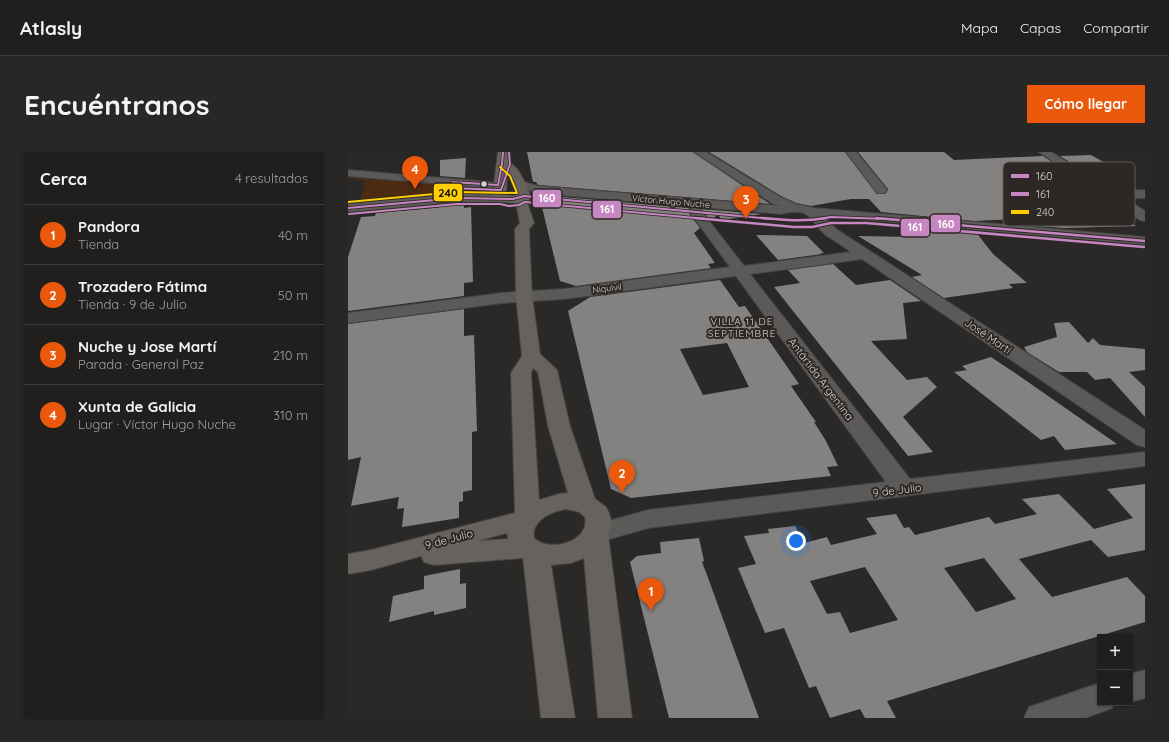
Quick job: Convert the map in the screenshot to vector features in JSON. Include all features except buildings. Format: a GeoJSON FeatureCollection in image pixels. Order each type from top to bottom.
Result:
{"type":"FeatureCollection","features":[{"type":"Feature","properties":{"kind":"main road"},"geometry":{"type":"LineString","coordinates":[[504,157],[512,167],[522,190],[522,205],[527,223],[515,224]]}},
{"type":"Feature","properties":{"kind":"main road"},"geometry":{"type":"LineString","coordinates":[[504,157],[501,168],[500,193],[515,224],[532,356],[547,370],[559,426],[593,523],[615,718]]}},
{"type":"Feature","properties":{"kind":"main road"},"geometry":{"type":"LineString","coordinates":[[500,193],[510,181],[522,190]]}},
{"type":"Feature","properties":{"kind":"main road"},"geometry":{"type":"LineString","coordinates":[[500,193],[513,200],[522,190]]}},
{"type":"Feature","properties":{"kind":"main road"},"geometry":{"type":"LineString","coordinates":[[528,518],[521,373],[532,356]]}},
{"type":"Feature","properties":{"kind":"main road"},"geometry":{"type":"LineString","coordinates":[[566,501],[593,523],[584,546],[573,552],[554,556],[531,550],[522,541],[520,533],[528,518],[543,507],[566,501]]}},
{"type":"Feature","properties":{"kind":"main road","name":"9 de Julio"},"geometry":{"type":"LineString","coordinates":[[360,562],[528,518]]}},
{"type":"Feature","properties":{"kind":"main road"},"geometry":{"type":"LineString","coordinates":[[531,550],[558,718]]}},
{"type":"Feature","properties":{"kind":"main road","name":"9 de Julio"},"geometry":{"type":"LineString","coordinates":[[360,562],[531,550]]}},
{"type":"Feature","properties":{"kind":"street"},"geometry":{"type":"LineString","coordinates":[[699,152],[772,197],[813,217]]}},
{"type":"Feature","properties":{"kind":"street"},"geometry":{"type":"LineString","coordinates":[[851,152],[881,190]]}},
{"type":"Feature","properties":{"kind":"street"},"geometry":{"type":"LineString","coordinates":[[1044,152],[1060,162]]}},
{"type":"Feature","properties":{"kind":"street"},"geometry":{"type":"LineString","coordinates":[[348,173],[500,193]]}},
{"type":"Feature","properties":{"kind":"street"},"geometry":{"type":"LineString","coordinates":[[354,183],[348,207],[500,193]]}},
{"type":"Feature","properties":{"kind":"street","name":"Víctor Hugo Nuche"},"geometry":{"type":"LineString","coordinates":[[522,190],[537,189],[783,213]]}},
{"type":"Feature","properties":{"kind":"street"},"geometry":{"type":"LineString","coordinates":[[522,190],[695,211],[783,213],[813,217],[866,217],[1145,241]]}},
{"type":"Feature","properties":{"kind":"street"},"geometry":{"type":"LineString","coordinates":[[1135,194],[1145,194]]}},
{"type":"Feature","properties":{"kind":"street"},"geometry":{"type":"LineString","coordinates":[[772,197],[783,213]]}},
{"type":"Feature","properties":{"kind":"street"},"geometry":{"type":"LineString","coordinates":[[783,213],[795,208]]}},
{"type":"Feature","properties":{"kind":"street"},"geometry":{"type":"LineString","coordinates":[[1135,210],[1145,217]]}},
{"type":"Feature","properties":{"kind":"street","name":"Antártida Argentina"},"geometry":{"type":"LineString","coordinates":[[695,211],[904,489]]}},
{"type":"Feature","properties":{"kind":"street","name":"José Martí"},"geometry":{"type":"LineString","coordinates":[[813,217],[831,232],[1145,440]]}},
{"type":"Feature","properties":{"kind":"street","name":"Niquivil"},"geometry":{"type":"LineString","coordinates":[[348,318],[502,298],[564,294],[865,254]]}},
{"type":"Feature","properties":{"kind":"street","name":"9 de Julio"},"geometry":{"type":"LineString","coordinates":[[593,523],[648,519],[1145,459]]}},
{"type":"Feature","properties":{"kind":"street"},"geometry":{"type":"LineString","coordinates":[[1133,687],[1145,684]]}},
{"type":"Feature","properties":{"kind":"street"},"geometry":{"type":"LineString","coordinates":[[1041,718],[1097,699]]}},
{"type":"Feature","properties":{"kind":"shaded area"},"geometry":{"type":"Polygon","coordinates":[[[348,176],[480,187],[484,189],[481,192],[469,194],[364,203],[360,200],[366,181],[348,178],[348,176]]]}},
{"type":"Feature","properties":{"kind":"transit line","name":"160"},"geometry":{"type":"LineString","coordinates":[[452,182],[498,185],[503,152]]}},
{"type":"Feature","properties":{"kind":"transit line","name":"161"},"geometry":{"type":"LineString","coordinates":[[452,188],[501,190],[510,164],[509,152]]}},
{"type":"Feature","properties":{"kind":"transit line","name":"240"},"geometry":{"type":"LineString","coordinates":[[348,202],[456,192],[517,193],[510,176],[500,167]]}},
{"type":"Feature","properties":{"kind":"transit line","name":"160"},"geometry":{"type":"LineString","coordinates":[[348,208],[457,198],[513,199],[524,196],[795,221],[811,221],[830,217],[866,217],[1145,241]]}},
{"type":"Feature","properties":{"kind":"transit line","name":"161"},"geometry":{"type":"LineString","coordinates":[[349,214],[457,204],[500,204],[509,206],[519,205],[525,202],[794,227],[812,227],[831,223],[866,223],[1144,247]]}},
{"type":"Feature","properties":{"kind":"place","name":"Xunta de Galicia"},"geometry":{"type":"Point","coordinates":[415,189]}},
{"type":"Feature","properties":{"kind":"place","name":"Nuche y Jose Martí"},"geometry":{"type":"Point","coordinates":[746,219]}},
{"type":"Feature","properties":{"kind":"place","name":"Trozadero Fátima"},"geometry":{"type":"Point","coordinates":[622,493]}},
{"type":"Feature","properties":{"kind":"place","name":"Pandora"},"geometry":{"type":"Point","coordinates":[651,611]}},
{"type":"Feature","properties":{"kind":"district","name":"VILLA 11 DE SEPTIEMBRE"},"geometry":{"type":"Point","coordinates":[742,326]}}]}
